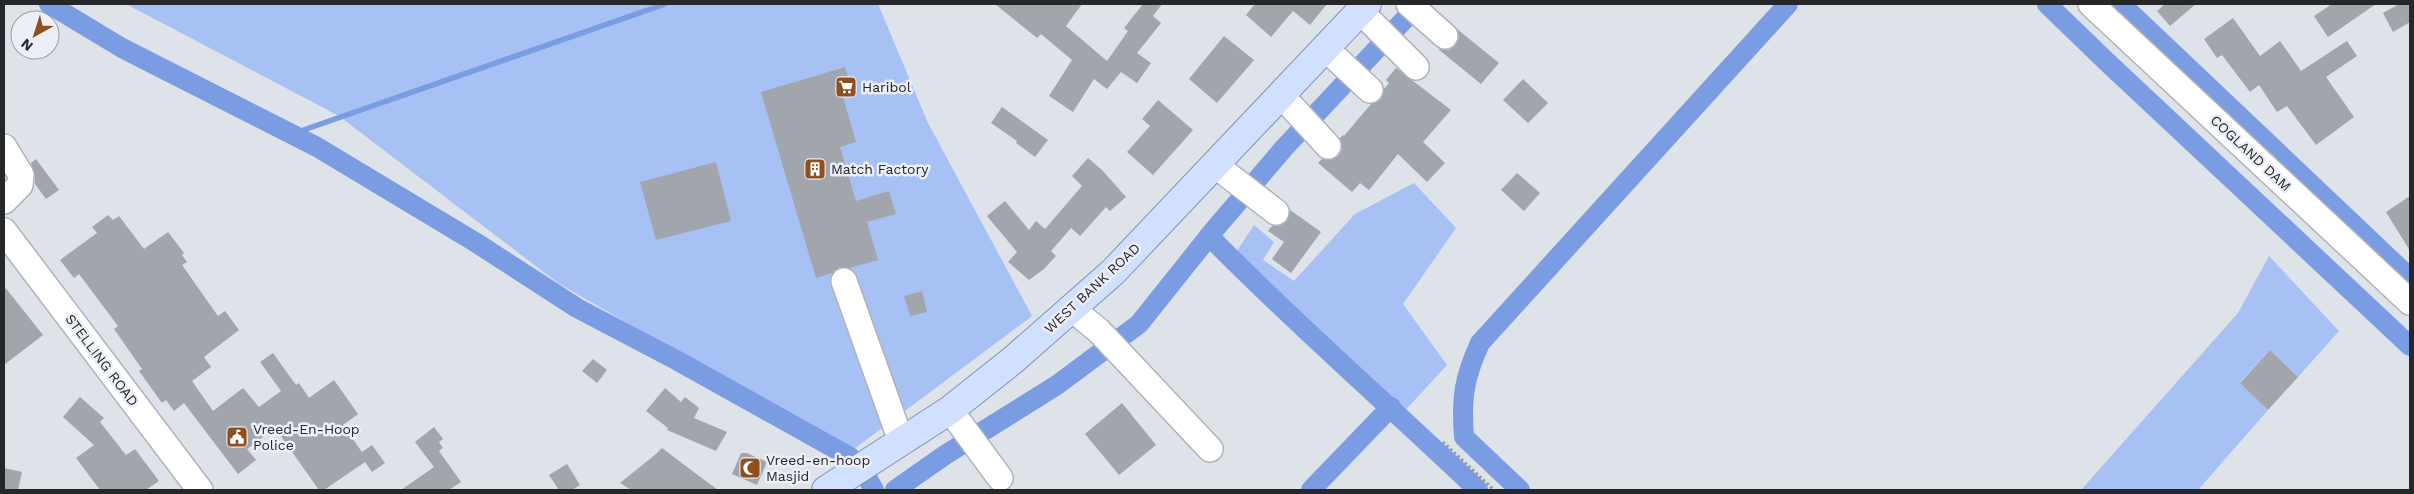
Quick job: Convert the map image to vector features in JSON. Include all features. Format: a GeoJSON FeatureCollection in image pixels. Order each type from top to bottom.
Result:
{"type":"FeatureCollection","features":[{"type":"Feature","properties":{"kind":"main road","name":"WEST BANK ROAD"},"geometry":{"type":"LineString","coordinates":[[829,489],[901,441],[956,418],[1013,360],[1224,171],[1332,55],[1366,12]]}},
{"type":"Feature","properties":{"kind":"street","name":"COGLAND DAM"},"geometry":{"type":"LineString","coordinates":[[2091,4],[2410,302]]}},
{"type":"Feature","properties":{"kind":"street"},"geometry":{"type":"LineString","coordinates":[[1416,10],[1445,36]]}},
{"type":"Feature","properties":{"kind":"street"},"geometry":{"type":"LineString","coordinates":[[1366,12],[1416,67]]}},
{"type":"Feature","properties":{"kind":"street"},"geometry":{"type":"LineString","coordinates":[[1332,55],[1366,86]]}},
{"type":"Feature","properties":{"kind":"street"},"geometry":{"type":"LineString","coordinates":[[1288,102],[1323,141]]}},
{"type":"Feature","properties":{"kind":"street"},"geometry":{"type":"LineString","coordinates":[[4,147],[22,175],[20,185],[4,201]]}},
{"type":"Feature","properties":{"kind":"street"},"geometry":{"type":"LineString","coordinates":[[1224,171],[1269,206]]}},
{"type":"Feature","properties":{"kind":"street","name":"STELLING ROAD"},"geometry":{"type":"LineString","coordinates":[[4,231],[200,490]]}},
{"type":"Feature","properties":{"kind":"street"},"geometry":{"type":"LineString","coordinates":[[844,281],[901,441]]}},
{"type":"Feature","properties":{"kind":"street"},"geometry":{"type":"LineString","coordinates":[[1071,308],[1099,331],[1210,449]]}},
{"type":"Feature","properties":{"kind":"street"},"geometry":{"type":"LineString","coordinates":[[956,418],[1000,478]]}},
{"type":"Feature","properties":{"kind":"path"},"geometry":{"type":"LineString","coordinates":[[1443,442],[1494,490]]}},
{"type":"Feature","properties":{"kind":"shaded area"},"geometry":{"type":"Polygon","coordinates":[[[126,4],[878,4],[928,123],[1032,316],[850,452],[558,283],[339,116],[126,4]]]}},
{"type":"Feature","properties":{"kind":"shaded area"},"geometry":{"type":"Polygon","coordinates":[[[1414,183],[1456,228],[1403,304],[1447,365],[1400,416],[1235,254],[1254,225],[1274,242],[1263,260],[1294,281],[1355,214],[1414,183]]]}},
{"type":"Feature","properties":{"kind":"shaded area"},"geometry":{"type":"Polygon","coordinates":[[[2269,256],[2339,331],[2298,377],[2270,350],[2240,382],[2268,410],[2198,490],[2081,490],[2238,313],[2269,256]]]}},
{"type":"Feature","properties":{"kind":"building"},"geometry":{"type":"Polygon","coordinates":[[[995,4],[1082,4],[1066,26],[1107,61],[1128,31],[1124,28],[1143,4],[1162,4],[1153,16],[1161,23],[1137,53],[1151,63],[1137,83],[1121,72],[1107,89],[1094,79],[1073,112],[1049,96],[1072,60],[1041,34],[1037,38],[995,4]]]}},
{"type":"Feature","properties":{"kind":"building"},"geometry":{"type":"Polygon","coordinates":[[[1255,4],[1327,4],[1310,25],[1293,11],[1271,37],[1246,15],[1255,4]]]}},
{"type":"Feature","properties":{"kind":"building"},"geometry":{"type":"Polygon","coordinates":[[[2165,4],[2196,4],[2170,26],[2157,11],[2165,4]]]}},
{"type":"Feature","properties":{"kind":"building"},"geometry":{"type":"Polygon","coordinates":[[[2332,4],[2376,4],[2328,37],[2314,16],[2332,4]]]}},
{"type":"Feature","properties":{"kind":"building"},"geometry":{"type":"Polygon","coordinates":[[[2399,4],[2410,4],[2410,22],[2393,32],[2383,13],[2399,4]]]}},
{"type":"Feature","properties":{"kind":"building"},"geometry":{"type":"Polygon","coordinates":[[[2233,18],[2260,56],[2280,41],[2301,71],[2347,41],[2357,56],[2326,77],[2354,117],[2316,145],[2287,106],[2277,112],[2259,85],[2250,92],[2222,55],[2217,58],[2204,39],[2233,18]]]}},
{"type":"Feature","properties":{"kind":"building"},"geometry":{"type":"Polygon","coordinates":[[[1457,29],[1499,63],[1481,84],[1438,49],[1449,50],[1455,46],[1459,38],[1457,29]]]}},
{"type":"Feature","properties":{"kind":"building"},"geometry":{"type":"Polygon","coordinates":[[[1224,36],[1254,60],[1217,103],[1189,79],[1224,36]]]}},
{"type":"Feature","properties":{"kind":"building","name":"Match Factory"},"geometry":{"type":"Polygon","coordinates":[[[845,67],[853,94],[843,97],[856,142],[840,147],[856,201],[889,191],[896,214],[867,222],[878,260],[849,268],[840,267],[832,273],[816,278],[761,92],[845,67]]]}},
{"type":"Feature","properties":{"kind":"building"},"geometry":{"type":"Polygon","coordinates":[[[1396,68],[1451,110],[1423,142],[1445,163],[1427,182],[1398,154],[1369,190],[1360,183],[1352,192],[1318,163],[1322,159],[1331,160],[1338,156],[1342,150],[1340,138],[1344,136],[1371,104],[1381,99],[1384,89],[1389,83],[1386,80],[1396,68]]]}},
{"type":"Feature","properties":{"kind":"building"},"geometry":{"type":"Polygon","coordinates":[[[1523,79],[1548,103],[1528,123],[1503,100],[1523,79]]]}},
{"type":"Feature","properties":{"kind":"building"},"geometry":{"type":"Polygon","coordinates":[[[1158,100],[1193,130],[1153,175],[1127,152],[1150,126],[1142,119],[1158,100]]]}},
{"type":"Feature","properties":{"kind":"building"},"geometry":{"type":"Polygon","coordinates":[[[1002,107],[1048,140],[1035,157],[1016,143],[1017,141],[991,123],[1002,107]]]}},
{"type":"Feature","properties":{"kind":"building"},"geometry":{"type":"Polygon","coordinates":[[[1088,158],[1102,170],[1126,197],[1110,211],[1106,207],[1080,236],[1071,228],[1051,251],[1056,256],[1044,269],[1029,280],[1008,262],[1017,252],[987,216],[1005,201],[1029,230],[1036,221],[1045,229],[1082,186],[1072,176],[1088,158]]]}},
{"type":"Feature","properties":{"kind":"building"},"geometry":{"type":"Polygon","coordinates":[[[36,159],[59,190],[46,199],[35,184],[31,163],[36,159]]]}},
{"type":"Feature","properties":{"kind":"building"},"geometry":{"type":"Polygon","coordinates":[[[716,162],[731,221],[656,240],[640,182],[716,162]]]}},
{"type":"Feature","properties":{"kind":"building"},"geometry":{"type":"Polygon","coordinates":[[[1517,173],[1540,193],[1524,211],[1501,190],[1517,173]]]}},
{"type":"Feature","properties":{"kind":"building"},"geometry":{"type":"Polygon","coordinates":[[[2410,196],[2410,251],[2386,212],[2410,196]]]}},
{"type":"Feature","properties":{"kind":"building"},"geometry":{"type":"Polygon","coordinates":[[[1290,210],[1321,232],[1291,273],[1272,259],[1284,242],[1268,231],[1272,226],[1281,225],[1287,221],[1290,210]]]}},
{"type":"Feature","properties":{"kind":"building"},"geometry":{"type":"Polygon","coordinates":[[[108,215],[113,220],[119,216],[144,249],[168,232],[184,253],[182,255],[187,262],[182,265],[218,316],[225,311],[239,330],[204,357],[211,367],[192,381],[213,411],[243,388],[259,407],[281,391],[260,362],[273,353],[296,385],[299,383],[309,398],[334,380],[358,414],[343,425],[362,452],[372,445],[385,463],[372,472],[365,462],[324,490],[319,490],[275,428],[247,449],[256,460],[238,474],[184,403],[174,411],[166,400],[162,403],[139,371],[142,369],[114,329],[118,326],[79,274],[74,278],[60,260],[97,233],[92,227],[108,215]]]}},
{"type":"Feature","properties":{"kind":"building"},"geometry":{"type":"Polygon","coordinates":[[[4,286],[43,335],[4,365],[4,286]]]}},
{"type":"Feature","properties":{"kind":"building"},"geometry":{"type":"Polygon","coordinates":[[[922,291],[927,312],[910,316],[904,296],[922,291]]]}},
{"type":"Feature","properties":{"kind":"building"},"geometry":{"type":"Polygon","coordinates":[[[2270,350],[2298,377],[2268,410],[2240,383],[2270,350]]]}},
{"type":"Feature","properties":{"kind":"building"},"geometry":{"type":"Polygon","coordinates":[[[593,359],[607,370],[597,383],[582,371],[593,359]]]}},
{"type":"Feature","properties":{"kind":"building"},"geometry":{"type":"Polygon","coordinates":[[[665,388],[681,402],[685,397],[699,408],[694,418],[727,432],[716,451],[667,430],[668,428],[646,411],[665,388]]]}},
{"type":"Feature","properties":{"kind":"building"},"geometry":{"type":"Polygon","coordinates":[[[80,397],[104,418],[100,422],[126,455],[135,449],[159,481],[146,490],[100,490],[76,458],[94,445],[63,417],[80,397]]]}},
{"type":"Feature","properties":{"kind":"building"},"geometry":{"type":"Polygon","coordinates":[[[1122,403],[1156,445],[1119,475],[1085,434],[1122,403]]]}},
{"type":"Feature","properties":{"kind":"building"},"geometry":{"type":"Polygon","coordinates":[[[434,427],[443,439],[439,442],[443,448],[439,451],[461,482],[449,490],[401,490],[434,467],[415,442],[434,427]]]}},
{"type":"Feature","properties":{"kind":"building"},"geometry":{"type":"Polygon","coordinates":[[[662,448],[718,490],[631,490],[620,483],[662,448]]]}},
{"type":"Feature","properties":{"kind":"building","name":"Vreed-en-hoop Masjid"},"geometry":{"type":"Polygon","coordinates":[[[741,453],[747,453],[767,462],[757,485],[732,474],[741,453]]]}},
{"type":"Feature","properties":{"kind":"building"},"geometry":{"type":"Polygon","coordinates":[[[567,464],[580,485],[572,490],[559,490],[549,475],[567,464]]]}},
{"type":"Feature","properties":{"kind":"building"},"geometry":{"type":"Polygon","coordinates":[[[4,468],[22,472],[18,490],[4,490],[4,468]]]}},
{"type":"Feature","properties":{"kind":"waterway"},"geometry":{"type":"LineString","coordinates":[[49,4],[122,48],[317,147],[475,242],[577,308],[678,361],[850,457],[864,472],[874,490]]}},
{"type":"Feature","properties":{"kind":"waterway"},"geometry":{"type":"LineString","coordinates":[[292,134],[665,4]]}},
{"type":"Feature","properties":{"kind":"waterway"},"geometry":{"type":"LineString","coordinates":[[895,490],[945,455],[1057,385],[1139,324],[1214,230],[1284,148],[1419,4]]}},
{"type":"Feature","properties":{"kind":"waterway"},"geometry":{"type":"LineString","coordinates":[[1520,490],[1464,437],[1463,411],[1465,388],[1470,367],[1480,343],[1788,4]]}},
{"type":"Feature","properties":{"kind":"waterway"},"geometry":{"type":"LineString","coordinates":[[2047,4],[2410,346]]}},
{"type":"Feature","properties":{"kind":"waterway"},"geometry":{"type":"LineString","coordinates":[[2121,4],[2410,278]]}},
{"type":"Feature","properties":{"kind":"waterway"},"geometry":{"type":"LineString","coordinates":[[1209,236],[1308,333],[1478,490]]}},
{"type":"Feature","properties":{"kind":"waterway"},"geometry":{"type":"LineString","coordinates":[[1311,490],[1391,407]]}},
{"type":"Feature","properties":{"kind":"place","name":"Haribol"},"geometry":{"type":"Point","coordinates":[846,87]}},
{"type":"Feature","properties":{"kind":"place","name":"Match Factory"},"geometry":{"type":"Point","coordinates":[815,169]}},
{"type":"Feature","properties":{"kind":"place","name":"Vreed-En-Hoop Police"},"geometry":{"type":"Point","coordinates":[237,437]}},
{"type":"Feature","properties":{"kind":"place","name":"Vreed-en-hoop Masjid"},"geometry":{"type":"Point","coordinates":[750,468]}}]}
